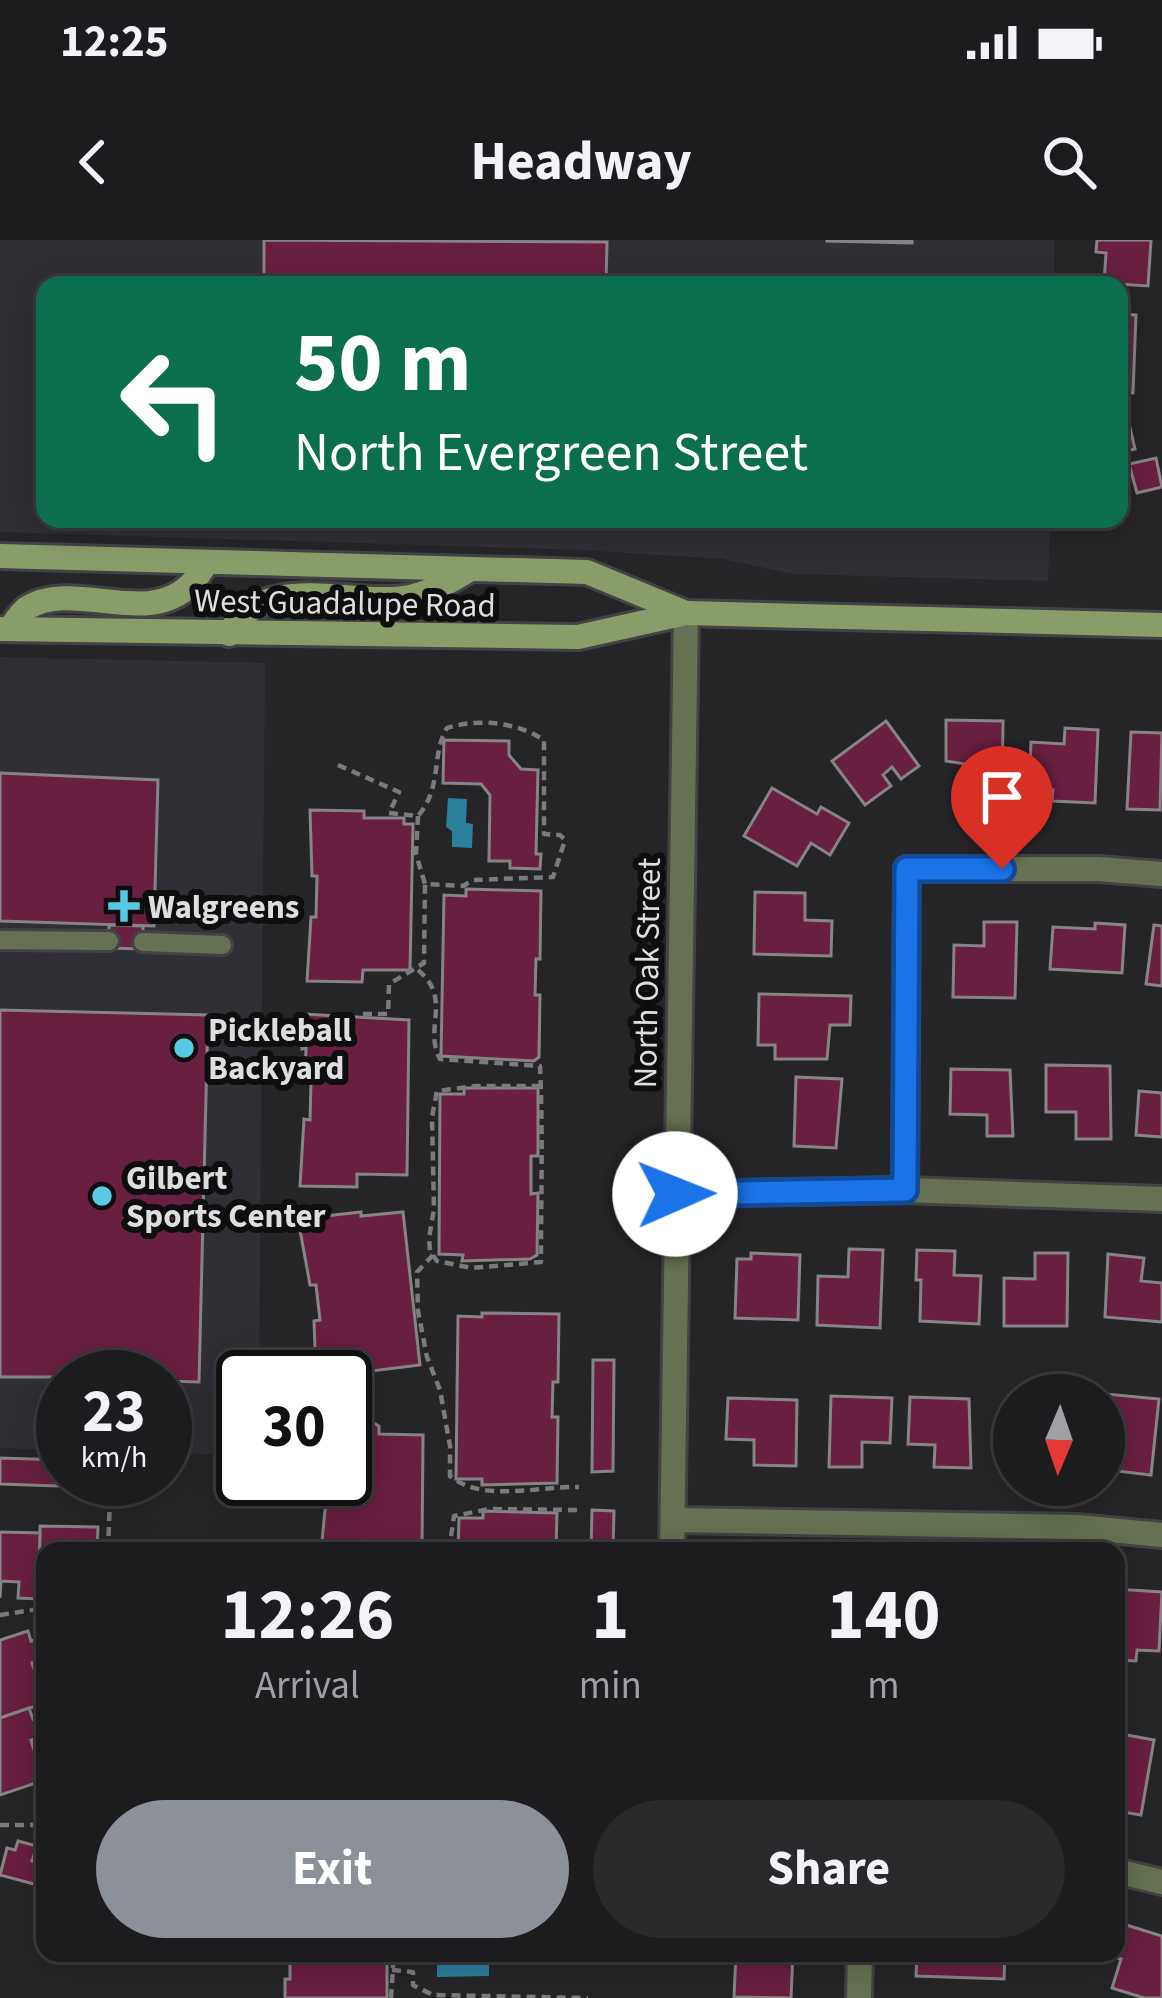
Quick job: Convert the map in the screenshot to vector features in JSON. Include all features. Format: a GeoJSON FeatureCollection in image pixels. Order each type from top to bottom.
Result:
{"type":"FeatureCollection","features":[{"type":"Feature","properties":{"kind":"main road","name":"West Guadalupe Road"},"geometry":{"type":"LineString","coordinates":[[0,556],[587,572],[686,613]]}},
{"type":"Feature","properties":{"kind":"main road"},"geometry":{"type":"LineString","coordinates":[[5,629],[24,610],[48,600],[142,603],[171,597],[190,586],[207,562]]}},
{"type":"Feature","properties":{"kind":"main road"},"geometry":{"type":"LineString","coordinates":[[230,634],[240,614],[260,603],[325,596],[405,598],[439,589],[470,569]]}},
{"type":"Feature","properties":{"kind":"main road","name":"West Guadalupe Road"},"geometry":{"type":"LineString","coordinates":[[5,629],[578,637],[686,613],[1162,625]]}},
{"type":"Feature","properties":{"kind":"street","name":"North Oak Street"},"geometry":{"type":"LineString","coordinates":[[672,1542],[686,613]]}},
{"type":"Feature","properties":{"kind":"street"},"geometry":{"type":"LineString","coordinates":[[905,1190],[907,869],[1098,869],[1162,874]]}},
{"type":"Feature","properties":{"kind":"street"},"geometry":{"type":"LineString","coordinates":[[675,1194],[905,1190],[1162,1198]]}},
{"type":"Feature","properties":{"kind":"street"},"geometry":{"type":"LineString","coordinates":[[673,1520],[1078,1527],[1162,1535]]}},
{"type":"Feature","properties":{"kind":"street"},"geometry":{"type":"LineString","coordinates":[[1125,1873],[1162,1882]]}},
{"type":"Feature","properties":{"kind":"street"},"geometry":{"type":"LineString","coordinates":[[860,1962],[860,1998]]}},
{"type":"Feature","properties":{"kind":"lane"},"geometry":{"type":"LineString","coordinates":[[0,940],[109,941]]}},
{"type":"Feature","properties":{"kind":"lane"},"geometry":{"type":"LineString","coordinates":[[142,943],[222,945]]}},
{"type":"Feature","properties":{"kind":"path"},"geometry":{"type":"LineString","coordinates":[[363,1014],[388,1014],[389,983],[424,963],[425,884],[416,854],[418,816],[436,782],[440,742],[447,728],[498,723],[544,740],[544,834],[565,840],[553,877],[473,880],[463,886],[425,884]]}},
{"type":"Feature","properties":{"kind":"path"},"geometry":{"type":"LineString","coordinates":[[338,765],[399,791],[388,813],[418,816]]}},
{"type":"Feature","properties":{"kind":"path"},"geometry":{"type":"LineString","coordinates":[[418,970],[435,989],[436,1055],[448,1061],[540,1066],[541,1086],[541,1262],[472,1268],[437,1261],[430,1238],[432,1117],[437,1091],[541,1086]]}},
{"type":"Feature","properties":{"kind":"path"},"geometry":{"type":"LineString","coordinates":[[433,1255],[422,1262],[418,1272],[418,1310],[427,1357],[440,1390],[450,1476],[470,1487],[494,1491],[579,1487]]}},
{"type":"Feature","properties":{"kind":"path"},"geometry":{"type":"LineString","coordinates":[[108,1542],[110,1506]]}},
{"type":"Feature","properties":{"kind":"path"},"geometry":{"type":"LineString","coordinates":[[450,1542],[454,1516],[489,1509],[579,1510]]}},
{"type":"Feature","properties":{"kind":"path"},"geometry":{"type":"LineString","coordinates":[[0,1615],[36,1609]]}},
{"type":"Feature","properties":{"kind":"path"},"geometry":{"type":"LineString","coordinates":[[0,1825],[36,1825]]}},
{"type":"Feature","properties":{"kind":"path"},"geometry":{"type":"LineString","coordinates":[[391,1998],[393,1962]]}},
{"type":"Feature","properties":{"kind":"path"},"geometry":{"type":"LineString","coordinates":[[392,1970],[413,1972],[413,1985],[434,1996],[588,1998]]}},
{"type":"Feature","properties":{"kind":"shaded area"},"geometry":{"type":"Polygon","coordinates":[[[0,240],[1055,240],[1054,276],[36,276],[36,528],[1050,528],[1048,581],[794,574],[722,559],[582,550],[0,532],[0,240]]]}},
{"type":"Feature","properties":{"kind":"shaded area"},"geometry":{"type":"Polygon","coordinates":[[[0,657],[265,663],[259,1350],[216,1350],[216,1454],[192,1454],[192,1350],[36,1350],[36,1449],[0,1448],[0,657]]]}},
{"type":"Feature","properties":{"kind":"water"},"geometry":{"type":"Polygon","coordinates":[[[448,798],[467,799],[472,848],[452,847],[452,831],[446,827],[448,798]]]}},
{"type":"Feature","properties":{"kind":"water"},"geometry":{"type":"Polygon","coordinates":[[[489,1962],[489,1976],[437,1977],[437,1963],[489,1962]]]}},
{"type":"Feature","properties":{"kind":"building"},"geometry":{"type":"Polygon","coordinates":[[[264,240],[607,242],[606,276],[264,276],[264,240]]]}},
{"type":"Feature","properties":{"kind":"building"},"geometry":{"type":"Polygon","coordinates":[[[912,240],[912,243],[827,241],[912,240]]]}},
{"type":"Feature","properties":{"kind":"building"},"geometry":{"type":"Polygon","coordinates":[[[1097,240],[1151,240],[1148,286],[1128,285],[1128,276],[1104,276],[1106,253],[1096,252],[1097,240]]]}},
{"type":"Feature","properties":{"kind":"building"},"geometry":{"type":"Polygon","coordinates":[[[1128,315],[1136,315],[1133,393],[1128,393],[1128,315]]]}},
{"type":"Feature","properties":{"kind":"building"},"geometry":{"type":"Polygon","coordinates":[[[1128,419],[1135,449],[1128,450],[1128,419]]]}},
{"type":"Feature","properties":{"kind":"building"},"geometry":{"type":"Polygon","coordinates":[[[1156,458],[1162,487],[1137,493],[1129,464],[1156,458]]]}},
{"type":"Feature","properties":{"kind":"building"},"geometry":{"type":"Polygon","coordinates":[[[946,720],[1003,721],[1002,792],[972,791],[972,765],[946,761],[946,720]]]}},
{"type":"Feature","properties":{"kind":"building"},"geometry":{"type":"Polygon","coordinates":[[[886,721],[919,766],[901,779],[892,767],[883,775],[891,786],[865,805],[832,761],[886,721]]]}},
{"type":"Feature","properties":{"kind":"building"},"geometry":{"type":"Polygon","coordinates":[[[1065,728],[1098,730],[1095,803],[1052,801],[1053,790],[1029,789],[1031,742],[1064,744],[1065,728]]]}},
{"type":"Feature","properties":{"kind":"building"},"geometry":{"type":"Polygon","coordinates":[[[1131,732],[1162,733],[1160,810],[1127,809],[1131,732]]]}},
{"type":"Feature","properties":{"kind":"building"},"geometry":{"type":"Polygon","coordinates":[[[444,740],[509,741],[509,755],[521,769],[538,770],[536,854],[541,854],[540,869],[510,868],[510,861],[489,861],[490,795],[481,784],[443,783],[444,740]]]}},
{"type":"Feature","properties":{"kind":"building","name":"Walgreens"},"geometry":{"type":"Polygon","coordinates":[[[0,773],[158,780],[154,926],[0,921],[0,773]]]}},
{"type":"Feature","properties":{"kind":"building"},"geometry":{"type":"Polygon","coordinates":[[[772,788],[817,814],[821,807],[849,823],[830,855],[811,843],[797,866],[744,836],[772,788]]]}},
{"type":"Feature","properties":{"kind":"building"},"geometry":{"type":"Polygon","coordinates":[[[310,810],[364,811],[364,818],[404,818],[404,824],[413,824],[410,970],[363,970],[362,982],[307,981],[317,876],[312,876],[310,810]]]}},
{"type":"Feature","properties":{"kind":"building"},"geometry":{"type":"Polygon","coordinates":[[[466,889],[541,891],[535,995],[540,995],[539,1057],[534,1061],[441,1056],[444,895],[466,896],[466,889]]]}},
{"type":"Feature","properties":{"kind":"building"},"geometry":{"type":"Polygon","coordinates":[[[755,892],[805,893],[805,920],[832,921],[831,956],[754,954],[755,892]]]}},
{"type":"Feature","properties":{"kind":"building"},"geometry":{"type":"Polygon","coordinates":[[[984,922],[1017,922],[1015,998],[953,997],[954,945],[984,946],[984,922]]]}},
{"type":"Feature","properties":{"kind":"building"},"geometry":{"type":"Polygon","coordinates":[[[1095,923],[1125,925],[1122,973],[1050,969],[1053,927],[1095,929],[1095,923]]]}},
{"type":"Feature","properties":{"kind":"building"},"geometry":{"type":"Polygon","coordinates":[[[109,925],[143,926],[143,949],[109,948],[109,925]]]}},
{"type":"Feature","properties":{"kind":"building"},"geometry":{"type":"Polygon","coordinates":[[[1154,925],[1162,926],[1162,986],[1146,984],[1154,925]]]}},
{"type":"Feature","properties":{"kind":"building"},"geometry":{"type":"Polygon","coordinates":[[[759,994],[851,996],[850,1025],[830,1025],[827,1059],[775,1059],[775,1045],[758,1045],[759,994]]]}},
{"type":"Feature","properties":{"kind":"building","name":"Gilbert Sports Center"},"geometry":{"type":"Polygon","coordinates":[[[0,1010],[208,1015],[199,1382],[192,1382],[192,1350],[36,1350],[36,1377],[0,1377],[0,1010]]]}},
{"type":"Feature","properties":{"kind":"building"},"geometry":{"type":"Polygon","coordinates":[[[303,1014],[409,1020],[407,1175],[357,1174],[357,1187],[300,1186],[311,1083],[305,1083],[303,1014]]]}},
{"type":"Feature","properties":{"kind":"building"},"geometry":{"type":"Polygon","coordinates":[[[1046,1065],[1110,1066],[1111,1139],[1076,1139],[1076,1112],[1046,1112],[1046,1065]]]}},
{"type":"Feature","properties":{"kind":"building"},"geometry":{"type":"Polygon","coordinates":[[[951,1069],[1010,1070],[1013,1136],[987,1136],[987,1115],[950,1114],[951,1069]]]}},
{"type":"Feature","properties":{"kind":"building"},"geometry":{"type":"Polygon","coordinates":[[[796,1077],[842,1079],[836,1148],[794,1146],[796,1077]]]}},
{"type":"Feature","properties":{"kind":"building"},"geometry":{"type":"Polygon","coordinates":[[[464,1088],[538,1088],[538,1156],[531,1156],[531,1194],[538,1193],[537,1255],[530,1259],[462,1261],[463,1255],[439,1254],[440,1094],[464,1094],[464,1088]]]}},
{"type":"Feature","properties":{"kind":"building"},"geometry":{"type":"Polygon","coordinates":[[[1139,1091],[1162,1093],[1162,1137],[1136,1135],[1139,1091]]]}},
{"type":"Feature","properties":{"kind":"building"},"geometry":{"type":"Polygon","coordinates":[[[403,1212],[420,1365],[372,1371],[372,1350],[315,1350],[314,1321],[320,1320],[316,1285],[310,1285],[298,1219],[403,1212]]]}},
{"type":"Feature","properties":{"kind":"building"},"geometry":{"type":"Polygon","coordinates":[[[849,1249],[883,1250],[880,1328],[817,1325],[818,1276],[848,1277],[849,1249]]]}},
{"type":"Feature","properties":{"kind":"building"},"geometry":{"type":"Polygon","coordinates":[[[917,1250],[955,1251],[954,1275],[981,1276],[979,1324],[920,1321],[917,1250]]]}},
{"type":"Feature","properties":{"kind":"building"},"geometry":{"type":"Polygon","coordinates":[[[751,1253],[800,1255],[798,1320],[735,1318],[737,1259],[751,1259],[751,1253]]]}},
{"type":"Feature","properties":{"kind":"building"},"geometry":{"type":"Polygon","coordinates":[[[1035,1253],[1068,1253],[1067,1326],[1004,1326],[1004,1278],[1035,1279],[1035,1253]]]}},
{"type":"Feature","properties":{"kind":"building"},"geometry":{"type":"Polygon","coordinates":[[[1108,1254],[1144,1258],[1141,1281],[1162,1283],[1162,1322],[1105,1317],[1108,1254]]]}},
{"type":"Feature","properties":{"kind":"building"},"geometry":{"type":"Polygon","coordinates":[[[482,1313],[559,1314],[558,1382],[553,1382],[552,1417],[558,1417],[557,1483],[482,1485],[482,1479],[456,1479],[458,1316],[482,1317],[482,1313]]]}},
{"type":"Feature","properties":{"kind":"building"},"geometry":{"type":"Polygon","coordinates":[[[593,1360],[614,1360],[613,1471],[592,1472],[593,1360]]]}},
{"type":"Feature","properties":{"kind":"building"},"geometry":{"type":"Polygon","coordinates":[[[831,1396],[892,1398],[890,1443],[862,1442],[862,1467],[829,1467],[831,1396]]]}},
{"type":"Feature","properties":{"kind":"building"},"geometry":{"type":"Polygon","coordinates":[[[1125,1396],[1159,1399],[1151,1475],[1125,1472],[1125,1396]]]}},
{"type":"Feature","properties":{"kind":"building"},"geometry":{"type":"Polygon","coordinates":[[[910,1397],[969,1399],[971,1468],[934,1467],[935,1445],[908,1444],[910,1397]]]}},
{"type":"Feature","properties":{"kind":"building"},"geometry":{"type":"Polygon","coordinates":[[[728,1398],[797,1400],[796,1466],[754,1465],[754,1440],[726,1439],[728,1398]]]}},
{"type":"Feature","properties":{"kind":"building"},"geometry":{"type":"Polygon","coordinates":[[[372,1422],[379,1426],[379,1434],[423,1435],[422,1542],[322,1542],[325,1506],[372,1506],[372,1422]]]}},
{"type":"Feature","properties":{"kind":"building"},"geometry":{"type":"Polygon","coordinates":[[[0,1458],[36,1459],[36,1485],[0,1484],[0,1458]]]}},
{"type":"Feature","properties":{"kind":"building"},"geometry":{"type":"Polygon","coordinates":[[[592,1510],[614,1511],[613,1542],[591,1542],[592,1510]]]}},
{"type":"Feature","properties":{"kind":"building"},"geometry":{"type":"Polygon","coordinates":[[[483,1511],[557,1513],[556,1542],[458,1542],[459,1518],[483,1518],[483,1511]]]}},
{"type":"Feature","properties":{"kind":"building"},"geometry":{"type":"Polygon","coordinates":[[[40,1526],[98,1527],[97,1542],[40,1542],[40,1526]]]}},
{"type":"Feature","properties":{"kind":"building"},"geometry":{"type":"Polygon","coordinates":[[[0,1532],[40,1533],[36,1599],[18,1598],[19,1582],[1,1581],[0,1598],[0,1532]]]}},
{"type":"Feature","properties":{"kind":"building"},"geometry":{"type":"Polygon","coordinates":[[[1125,1590],[1162,1592],[1159,1651],[1137,1650],[1136,1661],[1125,1660],[1125,1590]]]}},
{"type":"Feature","properties":{"kind":"building"},"geometry":{"type":"Polygon","coordinates":[[[28,1631],[31,1641],[36,1639],[36,1661],[32,1663],[36,1706],[0,1718],[0,1640],[28,1631]]]}},
{"type":"Feature","properties":{"kind":"building"},"geometry":{"type":"Polygon","coordinates":[[[29,1708],[36,1718],[36,1739],[31,1740],[36,1749],[36,1783],[0,1795],[0,1718],[29,1708]]]}},
{"type":"Feature","properties":{"kind":"building"},"geometry":{"type":"Polygon","coordinates":[[[1125,1735],[1154,1740],[1141,1815],[1125,1812],[1125,1735]]]}},
{"type":"Feature","properties":{"kind":"building"},"geometry":{"type":"Polygon","coordinates":[[[18,1841],[36,1846],[32,1861],[36,1862],[36,1885],[0,1875],[7,1848],[15,1850],[18,1841]]]}},
{"type":"Feature","properties":{"kind":"building"},"geometry":{"type":"Polygon","coordinates":[[[1125,1925],[1162,1936],[1162,1998],[1112,1988],[1120,1962],[1125,1962],[1125,1925]]]}},
{"type":"Feature","properties":{"kind":"building"},"geometry":{"type":"Polygon","coordinates":[[[290,1962],[387,1962],[387,1998],[285,1998],[285,1979],[290,1979],[290,1962]]]}},
{"type":"Feature","properties":{"kind":"building"},"geometry":{"type":"Polygon","coordinates":[[[736,1962],[793,1962],[791,1998],[734,1997],[736,1962]]]}},
{"type":"Feature","properties":{"kind":"building"},"geometry":{"type":"Polygon","coordinates":[[[917,1962],[1005,1962],[1004,1979],[916,1976],[917,1962]]]}},
{"type":"Feature","properties":{"kind":"place","name":"Walgreens"},"geometry":{"type":"Point","coordinates":[124,906]}},
{"type":"Feature","properties":{"kind":"place","name":"Pickleball Backyard"},"geometry":{"type":"Point","coordinates":[184,1048]}},
{"type":"Feature","properties":{"kind":"place","name":"Gilbert Sports Center"},"geometry":{"type":"Point","coordinates":[102,1196]}},
{"type":"Feature","properties":{"kind":"route"},"geometry":{"type":"LineString","coordinates":[[675,1194],[905,1190],[907,869],[1002,869]]}}]}
